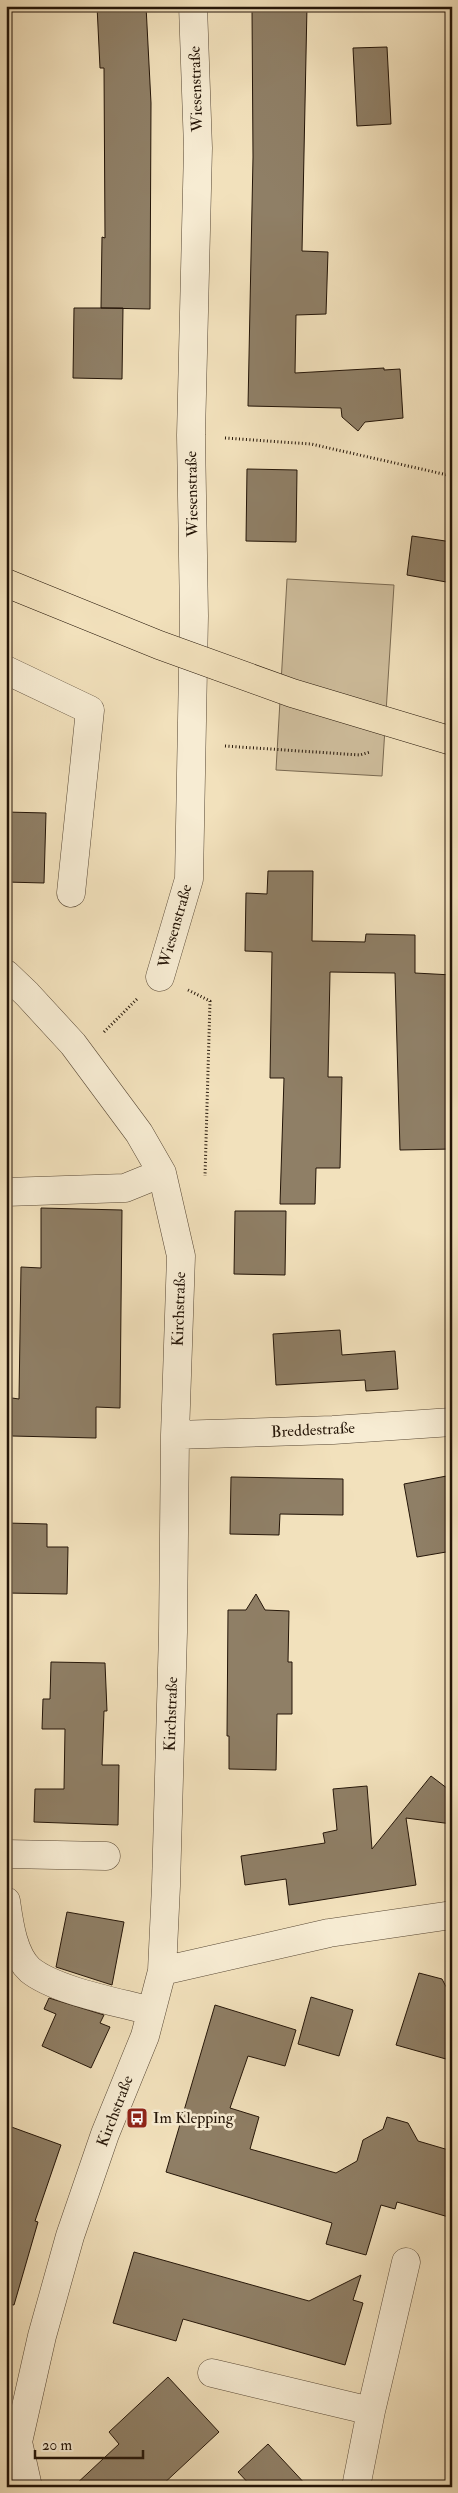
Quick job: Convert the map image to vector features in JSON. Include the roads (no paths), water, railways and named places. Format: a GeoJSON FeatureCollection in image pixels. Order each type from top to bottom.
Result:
{"type":"FeatureCollection","features":[{"type":"Feature","properties":{"kind":"highway"},"geometry":{"type":"LineString","coordinates":[[6,583],[159,645],[292,694],[452,741]]}},
{"type":"Feature","properties":{"kind":"street","name":"Wiesenstraße"},"geometry":{"type":"LineString","coordinates":[[160,977],[189,879],[194,616],[192,435],[198,148],[193,6]]}},
{"type":"Feature","properties":{"kind":"street"},"geometry":{"type":"LineString","coordinates":[[6,670],[90,710],[71,893]]}},
{"type":"Feature","properties":{"kind":"street","name":"Kirchstraße"},"geometry":{"type":"LineString","coordinates":[[6,974],[27,994],[81,1055],[140,1133],[162,1173],[181,1256],[175,1435],[173,1632],[162,1971],[145,2036],[105,2134],[70,2236],[12,2439],[28,2487]]}},
{"type":"Feature","properties":{"kind":"street"},"geometry":{"type":"LineString","coordinates":[[6,1192],[125,1188],[162,1173]]}},
{"type":"Feature","properties":{"kind":"street","name":"Breddestraße"},"geometry":{"type":"LineString","coordinates":[[175,1435],[332,1430],[452,1422]]}},
{"type":"Feature","properties":{"kind":"street"},"geometry":{"type":"LineString","coordinates":[[6,1854],[106,1856]]}},
{"type":"Feature","properties":{"kind":"street"},"geometry":{"type":"LineString","coordinates":[[6,1902],[12,1939],[29,1969],[57,1985],[151,2012]]}},
{"type":"Feature","properties":{"kind":"street"},"geometry":{"type":"LineString","coordinates":[[162,1971],[329,1933],[452,1915]]}},
{"type":"Feature","properties":{"kind":"street"},"geometry":{"type":"LineString","coordinates":[[356,2487],[371,2411],[406,2262]]}},
{"type":"Feature","properties":{"kind":"street"},"geometry":{"type":"LineString","coordinates":[[212,2373],[371,2411]]}},
{"type":"Feature","properties":{"kind":"place","name":"Im Klepping"},"geometry":{"type":"Point","coordinates":[137,2118]}}]}
